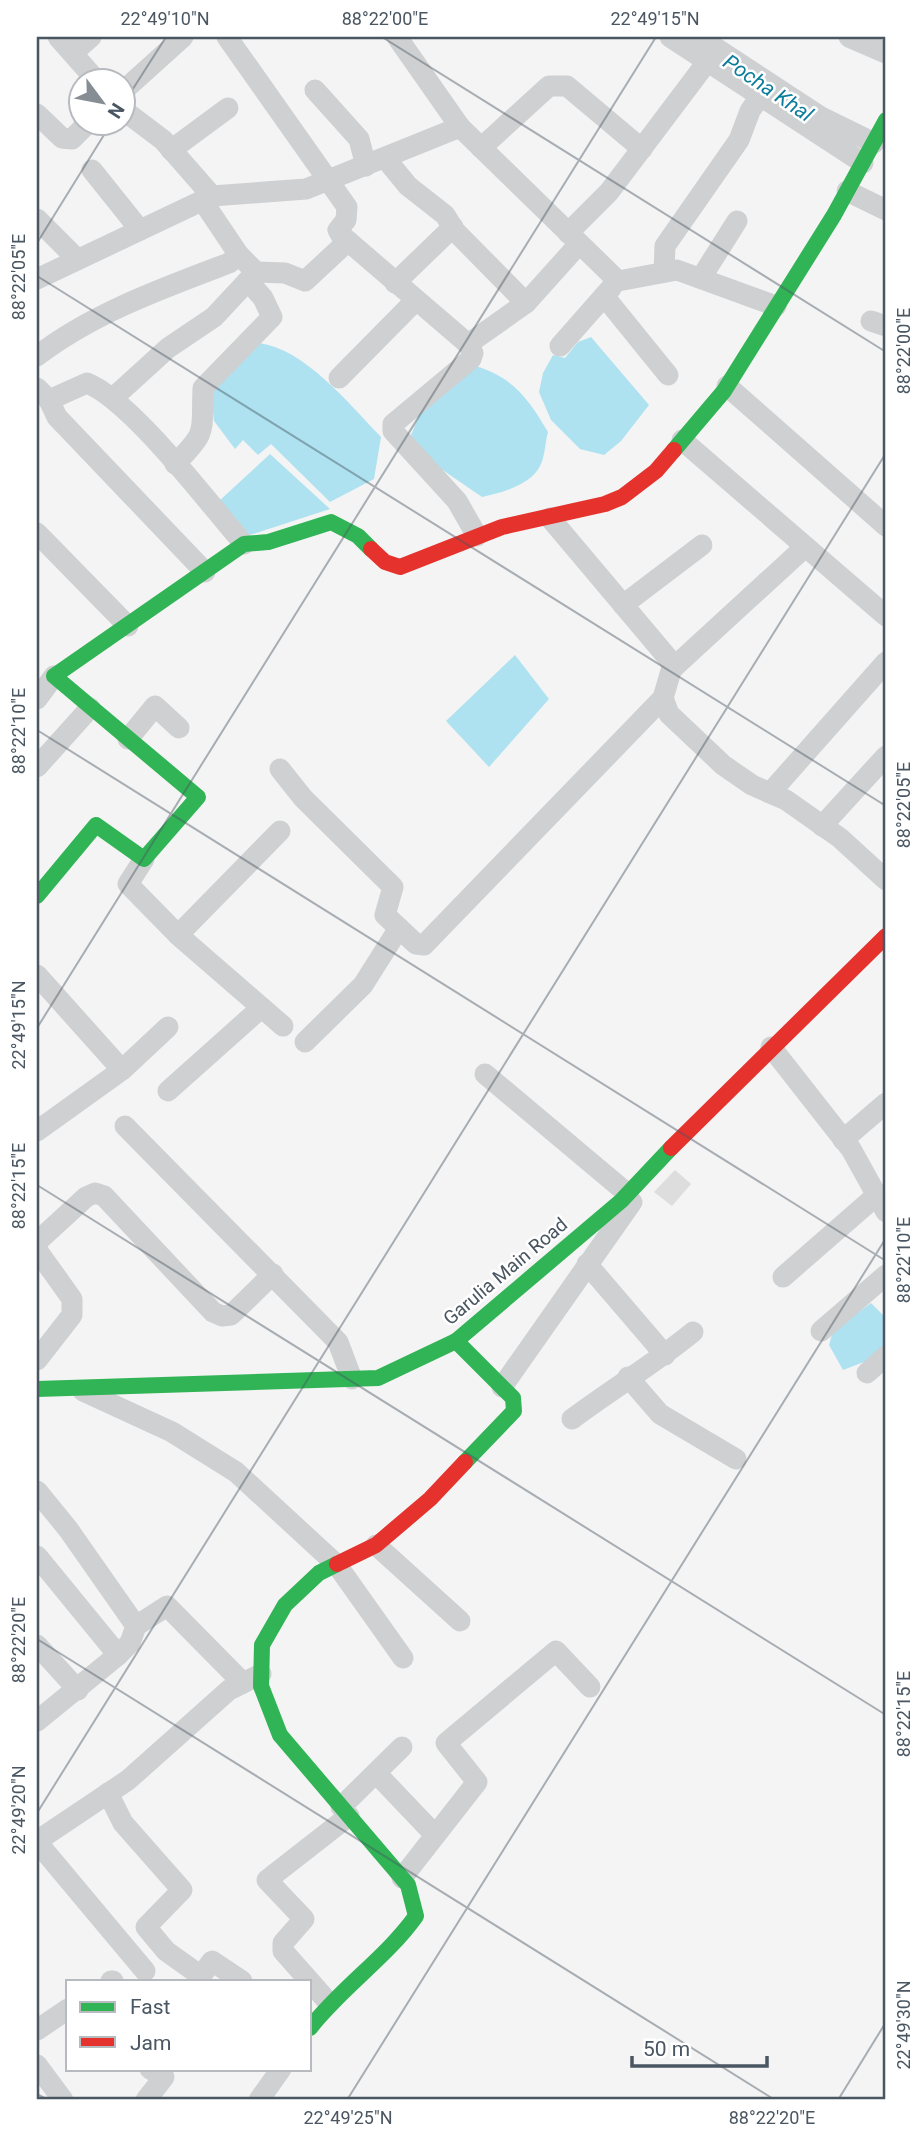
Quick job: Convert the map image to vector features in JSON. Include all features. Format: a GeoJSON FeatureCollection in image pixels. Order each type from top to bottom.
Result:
{"type":"FeatureCollection","features":[{"type":"Feature","properties":{"kind":"street"},"geometry":{"type":"LineString","coordinates":[[58,37],[85,66]]}},
{"type":"Feature","properties":{"kind":"street"},"geometry":{"type":"LineString","coordinates":[[74,52],[90,37]]}},
{"type":"Feature","properties":{"kind":"street"},"geometry":{"type":"LineString","coordinates":[[136,79],[183,37]]}},
{"type":"Feature","properties":{"kind":"street"},"geometry":{"type":"LineString","coordinates":[[227,37],[330,180],[347,208],[346,220],[338,230],[348,242],[468,344],[473,353],[471,359],[393,424],[393,431],[457,501],[477,536]]}},
{"type":"Feature","properties":{"kind":"street"},"geometry":{"type":"LineString","coordinates":[[397,37],[460,127],[573,238],[611,288],[668,374]]}},
{"type":"Feature","properties":{"kind":"street"},"geometry":{"type":"LineString","coordinates":[[670,37],[760,96],[873,154]]}},
{"type":"Feature","properties":{"kind":"street"},"geometry":{"type":"LineString","coordinates":[[699,37],[873,154]]}},
{"type":"Feature","properties":{"kind":"street"},"geometry":{"type":"LineString","coordinates":[[849,37],[886,53]]}},
{"type":"Feature","properties":{"kind":"street"},"geometry":{"type":"LineString","coordinates":[[468,344],[526,303],[707,62]]}},
{"type":"Feature","properties":{"kind":"street"},"geometry":{"type":"LineString","coordinates":[[481,148],[549,86],[558,83],[567,86],[642,149]]}},
{"type":"Feature","properties":{"kind":"street"},"geometry":{"type":"LineString","coordinates":[[314,90],[359,139],[376,162],[445,215],[453,227],[526,303]]}},
{"type":"Feature","properties":{"kind":"street"},"geometry":{"type":"LineString","coordinates":[[664,272],[665,246],[739,140],[750,111],[760,96]]}},
{"type":"Feature","properties":{"kind":"street"},"geometry":{"type":"LineString","coordinates":[[171,150],[228,108]]}},
{"type":"Feature","properties":{"kind":"street"},"geometry":{"type":"LineString","coordinates":[[37,114],[62,138],[71,136]]}},
{"type":"Feature","properties":{"kind":"street"},"geometry":{"type":"LineString","coordinates":[[37,699],[54,676],[244,544],[268,542],[331,523],[358,536],[385,562],[400,567],[502,527],[550,518],[622,496],[656,471],[727,386],[873,154],[886,120]]}},
{"type":"Feature","properties":{"kind":"street"},"geometry":{"type":"LineString","coordinates":[[136,121],[171,150],[207,198],[252,276],[272,317],[203,387],[205,426],[197,442],[175,464]]}},
{"type":"Feature","properties":{"kind":"street"},"geometry":{"type":"LineString","coordinates":[[37,279],[207,198],[306,189],[460,127]]}},
{"type":"Feature","properties":{"kind":"street"},"geometry":{"type":"LineString","coordinates":[[92,170],[140,230]]}},
{"type":"Feature","properties":{"kind":"street"},"geometry":{"type":"LineString","coordinates":[[848,191],[886,210]]}},
{"type":"Feature","properties":{"kind":"street"},"geometry":{"type":"LineString","coordinates":[[37,219],[77,259]]}},
{"type":"Feature","properties":{"kind":"street"},"geometry":{"type":"LineString","coordinates":[[701,278],[737,221]]}},
{"type":"Feature","properties":{"kind":"street"},"geometry":{"type":"LineString","coordinates":[[395,283],[453,227]]}},
{"type":"Feature","properties":{"kind":"street"},"geometry":{"type":"LineString","coordinates":[[113,398],[168,348],[214,317],[252,276],[285,273],[305,281],[348,242]]}},
{"type":"Feature","properties":{"kind":"street"},"geometry":{"type":"LineString","coordinates":[[37,356],[81,328],[150,293],[229,263],[239,255]]}},
{"type":"Feature","properties":{"kind":"street"},"geometry":{"type":"LineString","coordinates":[[560,346],[611,288],[664,272],[677,270],[776,306]]}},
{"type":"Feature","properties":{"kind":"street"},"geometry":{"type":"LineString","coordinates":[[339,378],[416,300]]}},
{"type":"Feature","properties":{"kind":"street"},"geometry":{"type":"LineString","coordinates":[[205,572],[57,417],[43,394],[87,383],[105,390],[175,464],[244,544]]}},
{"type":"Feature","properties":{"kind":"street"},"geometry":{"type":"LineString","coordinates":[[727,386],[886,526]]}},
{"type":"Feature","properties":{"kind":"street"},"geometry":{"type":"LineString","coordinates":[[682,440],[886,616]]}},
{"type":"Feature","properties":{"kind":"street"},"geometry":{"type":"LineString","coordinates":[[280,769],[322,817],[393,887],[385,915],[416,944],[424,945],[431,940],[663,698],[672,669],[673,664],[550,518]]}},
{"type":"Feature","properties":{"kind":"street"},"geometry":{"type":"LineString","coordinates":[[37,533],[128,626]]}},
{"type":"Feature","properties":{"kind":"street"},"geometry":{"type":"LineString","coordinates":[[623,605],[702,545]]}},
{"type":"Feature","properties":{"kind":"street"},"geometry":{"type":"LineString","coordinates":[[672,669],[805,547]]}},
{"type":"Feature","properties":{"kind":"street"},"geometry":{"type":"LineString","coordinates":[[770,793],[886,662]]}},
{"type":"Feature","properties":{"kind":"street"},"geometry":{"type":"LineString","coordinates":[[54,676],[90,709],[198,797],[144,859],[128,884],[177,935],[283,1026]]}},
{"type":"Feature","properties":{"kind":"street"},"geometry":{"type":"LineString","coordinates":[[663,698],[669,714],[723,765],[822,825],[886,880]]}},
{"type":"Feature","properties":{"kind":"street"},"geometry":{"type":"LineString","coordinates":[[128,739],[155,706],[180,728]]}},
{"type":"Feature","properties":{"kind":"street"},"geometry":{"type":"LineString","coordinates":[[37,767],[90,709]]}},
{"type":"Feature","properties":{"kind":"street"},"geometry":{"type":"LineString","coordinates":[[822,825],[886,756]]}},
{"type":"Feature","properties":{"kind":"street"},"geometry":{"type":"LineString","coordinates":[[37,896],[96,825],[144,859]]}},
{"type":"Feature","properties":{"kind":"street"},"geometry":{"type":"LineString","coordinates":[[177,935],[281,831]]}},
{"type":"Feature","properties":{"kind":"street"},"geometry":{"type":"LineString","coordinates":[[305,1042],[363,985],[399,928]]}},
{"type":"Feature","properties":{"kind":"street","name":"Garulia Main Road"},"geometry":{"type":"LineString","coordinates":[[37,1390],[378,1378],[456,1341],[634,1187],[771,1047],[886,936]]}},
{"type":"Feature","properties":{"kind":"street"},"geometry":{"type":"LineString","coordinates":[[39,981],[122,1070]]}},
{"type":"Feature","properties":{"kind":"street"},"geometry":{"type":"LineString","coordinates":[[168,1091],[261,1008]]}},
{"type":"Feature","properties":{"kind":"street"},"geometry":{"type":"LineString","coordinates":[[37,1131],[122,1070],[168,1027]]}},
{"type":"Feature","properties":{"kind":"street"},"geometry":{"type":"LineString","coordinates":[[771,1047],[843,1140],[882,1202],[783,1277]]}},
{"type":"Feature","properties":{"kind":"street"},"geometry":{"type":"LineString","coordinates":[[485,1074],[634,1187],[635,1198],[502,1387]]}},
{"type":"Feature","properties":{"kind":"street"},"geometry":{"type":"LineString","coordinates":[[843,1140],[886,1103]]}},
{"type":"Feature","properties":{"kind":"street"},"geometry":{"type":"LineString","coordinates":[[125,1126],[338,1342],[352,1379]]}},
{"type":"Feature","properties":{"kind":"street"},"geometry":{"type":"LineString","coordinates":[[37,1242],[86,1197],[95,1193],[104,1196],[213,1312],[222,1317],[231,1315],[273,1274]]}},
{"type":"Feature","properties":{"kind":"street"},"geometry":{"type":"LineString","coordinates":[[37,1250],[72,1299],[73,1308],[72,1315],[37,1360]]}},
{"type":"Feature","properties":{"kind":"street"},"geometry":{"type":"LineString","coordinates":[[587,1264],[665,1355]]}},
{"type":"Feature","properties":{"kind":"street"},"geometry":{"type":"LineString","coordinates":[[821,1331],[886,1275]]}},
{"type":"Feature","properties":{"kind":"street"},"geometry":{"type":"LineString","coordinates":[[572,1419],[628,1377],[646,1370],[693,1332]]}},
{"type":"Feature","properties":{"kind":"street"},"geometry":{"type":"LineString","coordinates":[[166,1951],[138,1976],[39,1834],[128,1780],[229,1690],[252,1679],[262,1645],[285,1605],[319,1573],[376,1545],[430,1499],[514,1411],[513,1398],[456,1341]]}},
{"type":"Feature","properties":{"kind":"street"},"geometry":{"type":"LineString","coordinates":[[867,1373],[886,1356]]}},
{"type":"Feature","properties":{"kind":"street"},"geometry":{"type":"LineString","coordinates":[[628,1377],[660,1415],[736,1459]]}},
{"type":"Feature","properties":{"kind":"street"},"geometry":{"type":"LineString","coordinates":[[77,1388],[172,1432],[236,1472],[337,1564],[403,1658]]}},
{"type":"Feature","properties":{"kind":"street"},"geometry":{"type":"LineString","coordinates":[[37,1491],[68,1529],[136,1626]]}},
{"type":"Feature","properties":{"kind":"street"},"geometry":{"type":"LineString","coordinates":[[376,1545],[460,1621]]}},
{"type":"Feature","properties":{"kind":"street"},"geometry":{"type":"LineString","coordinates":[[37,1556],[118,1655]]}},
{"type":"Feature","properties":{"kind":"street"},"geometry":{"type":"LineString","coordinates":[[37,1721],[118,1655],[130,1643],[136,1626],[167,1606],[261,1686],[280,1735],[408,1885],[416,1916],[402,1939],[329,2003],[312,2024]]}},
{"type":"Feature","properties":{"kind":"street"},"geometry":{"type":"LineString","coordinates":[[37,1645],[78,1690]]}},
{"type":"Feature","properties":{"kind":"street"},"geometry":{"type":"LineString","coordinates":[[402,1878],[477,1782],[446,1743],[556,1650],[590,1687]]}},
{"type":"Feature","properties":{"kind":"street"},"geometry":{"type":"LineString","coordinates":[[309,1980],[283,1951],[283,1943],[304,1919],[267,1880],[345,1812],[376,1773],[402,1748]]}},
{"type":"Feature","properties":{"kind":"street"},"geometry":{"type":"LineString","coordinates":[[376,1773],[435,1835]]}},
{"type":"Feature","properties":{"kind":"street"},"geometry":{"type":"LineString","coordinates":[[108,1793],[123,1823],[182,1890],[146,1927],[166,1951],[201,1976],[212,1961],[240,1980]]}},
{"type":"Feature","properties":{"kind":"street"},"geometry":{"type":"LineString","coordinates":[[312,1984],[329,2003]]}},
{"type":"Feature","properties":{"kind":"street"},"geometry":{"type":"LineString","coordinates":[[37,2030],[66,2010]]}},
{"type":"Feature","properties":{"kind":"street"},"geometry":{"type":"LineString","coordinates":[[37,2065],[58,2099]]}},
{"type":"Feature","properties":{"kind":"street"},"geometry":{"type":"LineString","coordinates":[[146,2100],[164,2077],[152,2070]]}},
{"type":"Feature","properties":{"kind":"street"},"geometry":{"type":"LineString","coordinates":[[259,2100],[280,2070]]}},
{"type":"Feature","properties":{"kind":"water"},"geometry":{"type":"Polygon","coordinates":[[[591,337],[649,405],[621,441],[604,455],[580,449],[551,420],[539,392],[543,373],[553,355],[565,358],[578,342],[591,337]]]}},
{"type":"Feature","properties":{"kind":"water"},"geometry":{"type":"Polygon","coordinates":[[[259,343],[276,347],[309,367],[340,394],[381,437],[374,479],[330,502],[271,444],[258,455],[243,440],[235,449],[214,421],[210,385],[259,343]]]}},
{"type":"Feature","properties":{"kind":"water"},"geometry":{"type":"Polygon","coordinates":[[[468,364],[495,374],[516,388],[548,432],[543,458],[536,473],[514,487],[482,497],[428,460],[411,435],[420,413],[468,364]]]}},
{"type":"Feature","properties":{"kind":"water"},"geometry":{"type":"Polygon","coordinates":[[[270,454],[330,509],[250,535],[219,501],[270,454]]]}},
{"type":"Feature","properties":{"kind":"water"},"geometry":{"type":"Polygon","coordinates":[[[515,655],[549,699],[489,767],[446,721],[515,655]]]}},
{"type":"Feature","properties":{"kind":"water"},"geometry":{"type":"Polygon","coordinates":[[[871,1303],[886,1318],[886,1349],[877,1357],[843,1370],[829,1345],[833,1331],[871,1303]]]}},
{"type":"Feature","properties":{"kind":"building"},"geometry":{"type":"Polygon","coordinates":[[[675,1170],[691,1184],[672,1206],[654,1192],[675,1170]]]}},
{"type":"Feature","properties":{"kind":"traffic: fast"},"geometry":{"type":"LineString","coordinates":[[674,450],[724,391],[834,215],[886,120]]}},
{"type":"Feature","properties":{"kind":"traffic: fast"},"geometry":{"type":"LineString","coordinates":[[37,896],[96,825],[144,859],[198,797],[54,676],[244,544],[268,542],[331,522],[358,536],[371,549]]}},
{"type":"Feature","properties":{"kind":"traffic: fast"},"geometry":{"type":"LineString","coordinates":[[37,1389],[378,1378],[456,1341],[621,1201],[671,1148]]}},
{"type":"Feature","properties":{"kind":"traffic: fast"},"geometry":{"type":"LineString","coordinates":[[456,1341],[513,1398],[514,1411],[465,1462]]}},
{"type":"Feature","properties":{"kind":"traffic: fast"},"geometry":{"type":"LineString","coordinates":[[312,2026],[416,1916],[408,1885],[280,1735],[261,1686],[262,1645],[285,1605],[319,1573],[337,1564]]}},
{"type":"Feature","properties":{"kind":"traffic: jam"},"geometry":{"type":"LineString","coordinates":[[371,549],[385,562],[400,567],[502,527],[605,504],[622,497],[656,471],[674,450]]}},
{"type":"Feature","properties":{"kind":"traffic: jam"},"geometry":{"type":"LineString","coordinates":[[671,1148],[886,936]]}},
{"type":"Feature","properties":{"kind":"traffic: jam"},"geometry":{"type":"LineString","coordinates":[[337,1564],[376,1545],[430,1499],[465,1462]]}},
{"type":"Feature","properties":{"kind":"water label","name":"Pocha Khal"},"geometry":{"type":"Point","coordinates":[768,88]}}]}
